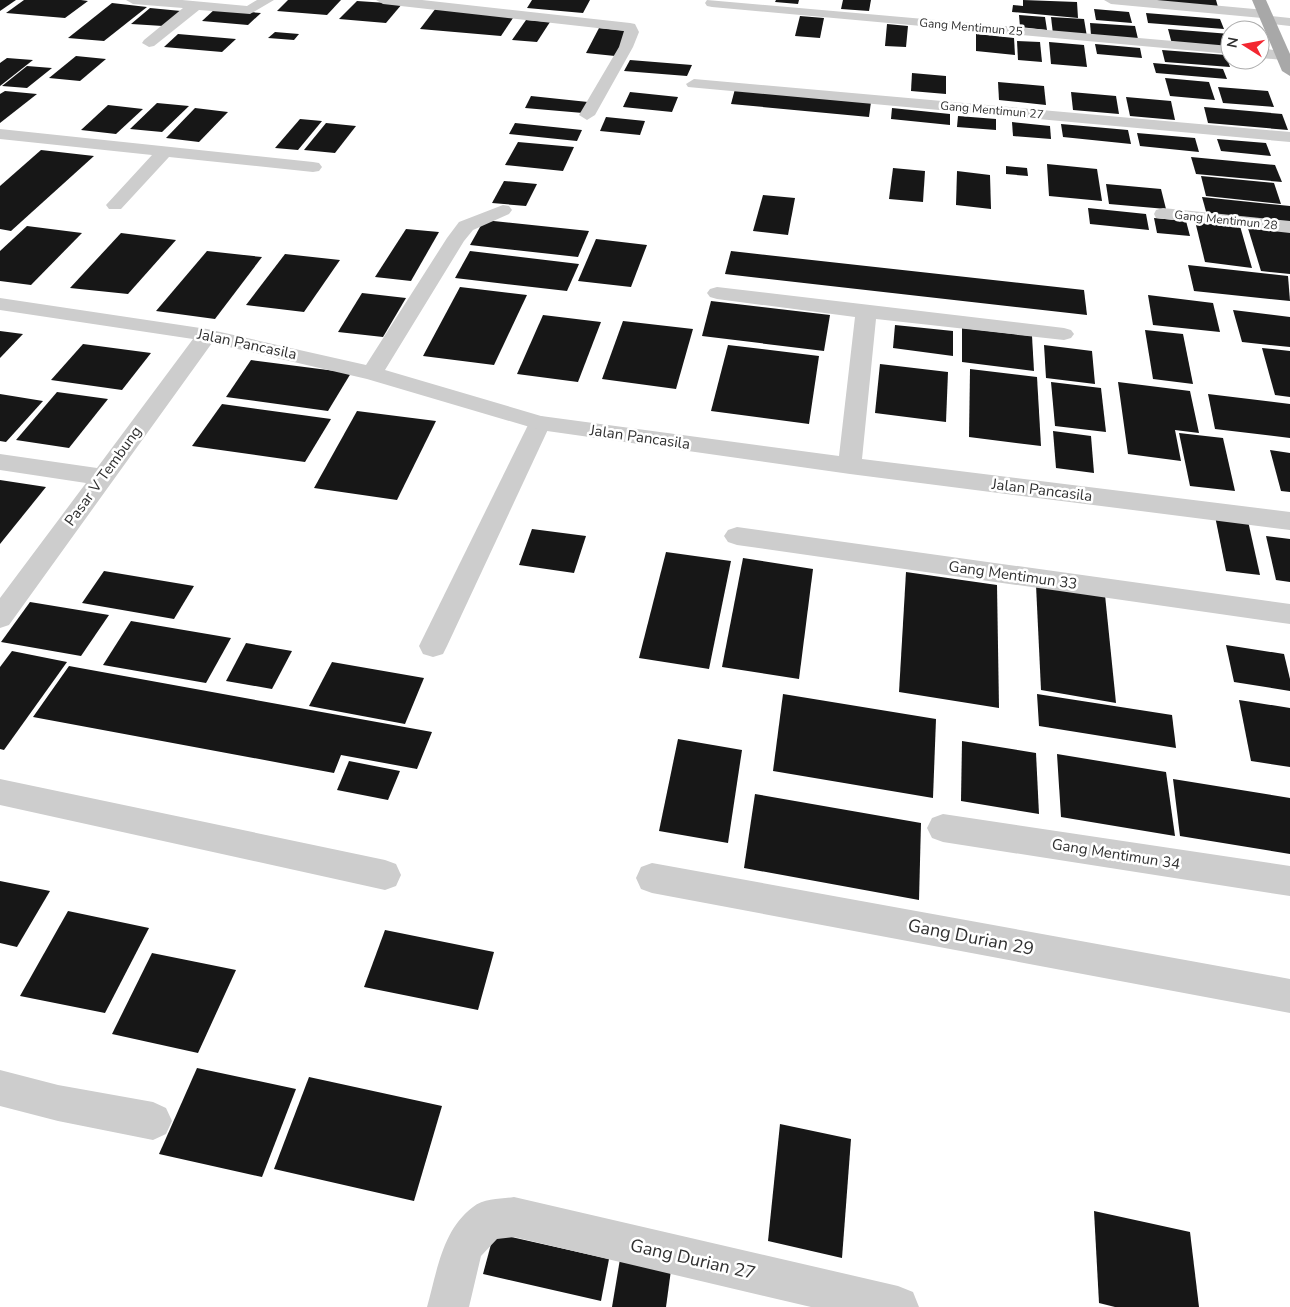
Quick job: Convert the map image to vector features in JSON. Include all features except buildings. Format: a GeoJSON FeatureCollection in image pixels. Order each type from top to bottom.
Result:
{"type":"FeatureCollection","features":[{"type":"Feature","properties":{"kind":"main road"},"geometry":{"type":"LineString","coordinates":[[1259,0],[1290,72]]}},
{"type":"Feature","properties":{"kind":"street"},"geometry":{"type":"LineString","coordinates":[[134,0],[250,10],[267,0]]}},
{"type":"Feature","properties":{"kind":"street"},"geometry":{"type":"LineString","coordinates":[[383,0],[630,27],[632,32],[626,48],[587,115]]}},
{"type":"Feature","properties":{"kind":"street"},"geometry":{"type":"LineString","coordinates":[[1111,0],[1266,17],[1290,22]]}},
{"type":"Feature","properties":{"kind":"street","name":"Gang Mentimun 25"},"geometry":{"type":"LineString","coordinates":[[712,3],[1220,49]]}},
{"type":"Feature","properties":{"kind":"street"},"geometry":{"type":"LineString","coordinates":[[149,43],[196,5]]}},
{"type":"Feature","properties":{"kind":"street"},"geometry":{"type":"LineString","coordinates":[[1270,54],[1283,55]]}},
{"type":"Feature","properties":{"kind":"street","name":"Gang Mentimun 27"},"geometry":{"type":"LineString","coordinates":[[694,84],[1290,137]]}},
{"type":"Feature","properties":{"kind":"street"},"geometry":{"type":"LineString","coordinates":[[0,134],[313,167]]}},
{"type":"Feature","properties":{"kind":"street"},"geometry":{"type":"LineString","coordinates":[[115,206],[164,151]]}},
{"type":"Feature","properties":{"kind":"street"},"geometry":{"type":"LineString","coordinates":[[372,373],[456,238],[466,226],[503,210]]}},
{"type":"Feature","properties":{"kind":"street","name":"Gang Mentimun 28"},"geometry":{"type":"LineString","coordinates":[[1163,214],[1290,227]]}},
{"type":"Feature","properties":{"kind":"street"},"geometry":{"type":"LineString","coordinates":[[717,293],[1064,334]]}},
{"type":"Feature","properties":{"kind":"street","name":"Jalan Pancasila"},"geometry":{"type":"LineString","coordinates":[[0,304],[207,335],[372,373],[540,424],[850,466],[1290,521]]}},
{"type":"Feature","properties":{"kind":"street"},"geometry":{"type":"LineString","coordinates":[[850,466],[866,312]]}},
{"type":"Feature","properties":{"kind":"street","name":"Pasar V Tembung"},"geometry":{"type":"LineString","coordinates":[[0,618],[207,335]]}},
{"type":"Feature","properties":{"kind":"street"},"geometry":{"type":"LineString","coordinates":[[433,646],[540,424]]}},
{"type":"Feature","properties":{"kind":"street"},"geometry":{"type":"LineString","coordinates":[[0,462],[102,477]]}},
{"type":"Feature","properties":{"kind":"street","name":"Gang Mentimun 33"},"geometry":{"type":"LineString","coordinates":[[737,536],[1290,614]]}},
{"type":"Feature","properties":{"kind":"street"},"geometry":{"type":"LineString","coordinates":[[0,792],[385,874]]}},
{"type":"Feature","properties":{"kind":"street","name":"Gang Mentimun 34"},"geometry":{"type":"LineString","coordinates":[[943,828],[1290,881]]}},
{"type":"Feature","properties":{"kind":"street","name":"Gang Durian 29"},"geometry":{"type":"LineString","coordinates":[[652,878],[1290,996]]}},
{"type":"Feature","properties":{"kind":"street"},"geometry":{"type":"LineString","coordinates":[[0,1088],[153,1121]]}},
{"type":"Feature","properties":{"kind":"street","name":"Gang Durian 27"},"geometry":{"type":"LineString","coordinates":[[448,1307],[464,1246],[487,1220],[514,1217],[898,1307]]}}]}
